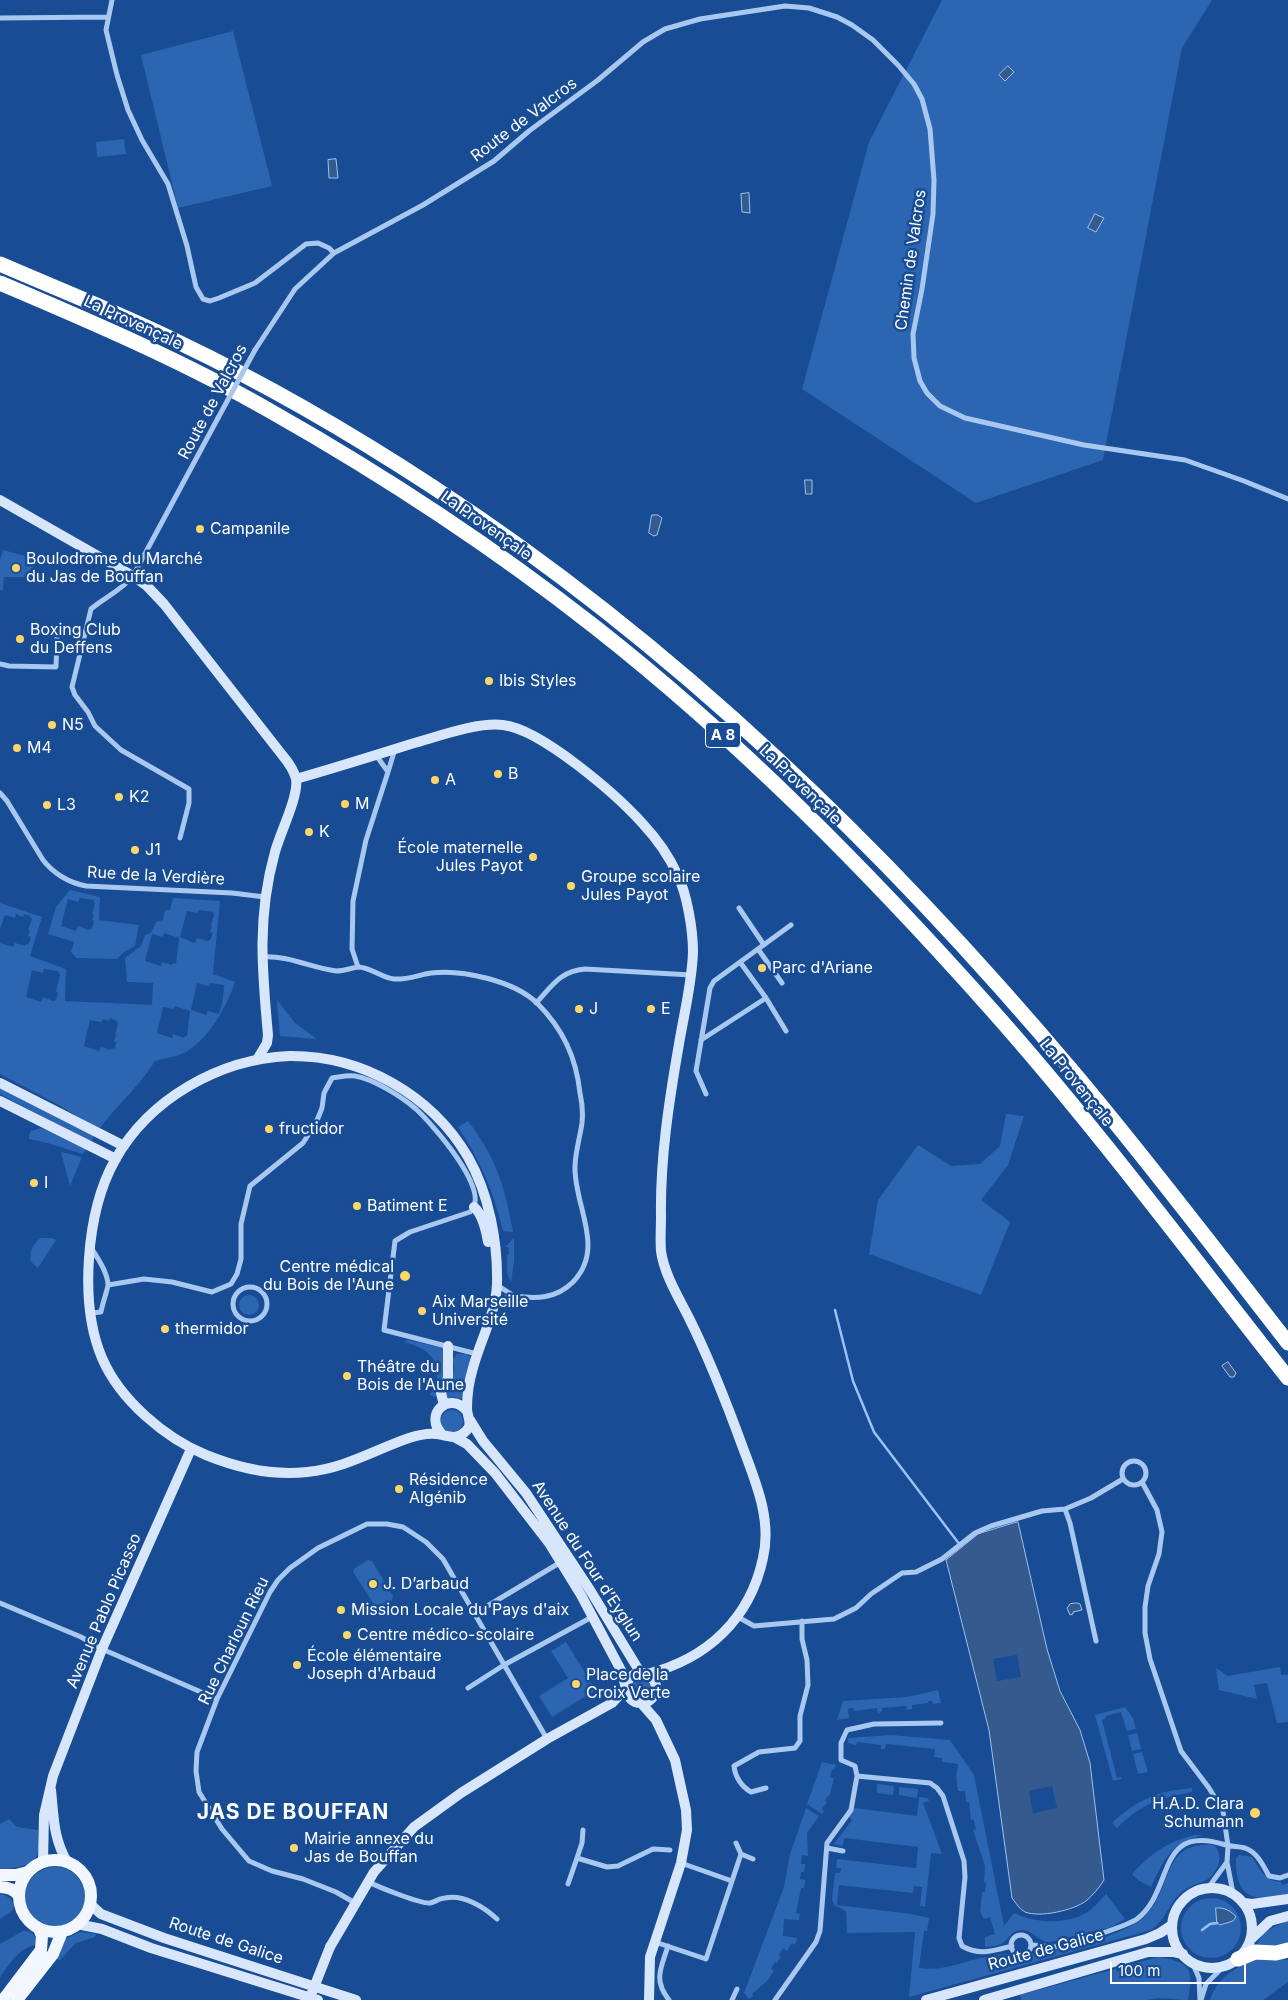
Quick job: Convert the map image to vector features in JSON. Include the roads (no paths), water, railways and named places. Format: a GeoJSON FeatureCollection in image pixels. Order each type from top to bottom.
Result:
{"type":"FeatureCollection","features":[{"type":"Feature","properties":{"kind":"highway","name":"La Provençale"},"geometry":{"type":"LineString","coordinates":[[0,264],[179,342],[317,416],[423,480],[487,523],[609,613],[665,658],[823,802],[968,951],[1075,1074],[1288,1343]]}},
{"type":"Feature","properties":{"kind":"highway","name":"La Provençale"},"geometry":{"type":"LineString","coordinates":[[0,284],[54,306],[191,370],[268,410],[361,464],[436,512],[525,574],[596,627],[704,718],[774,782],[847,854],[991,1010],[1062,1092],[1288,1378]]}},
{"type":"Feature","properties":{"kind":"highway"},"geometry":{"type":"LineString","coordinates":[[1238,1958],[1255,1952],[1288,1950]]}},
{"type":"Feature","properties":{"kind":"main road"},"geometry":{"type":"LineString","coordinates":[[0,500],[133,576],[152,591],[283,756],[296,778],[296,791],[275,850],[265,897],[262,926],[262,957],[268,1035],[267,1043],[258,1058]]}},
{"type":"Feature","properties":{"kind":"main road"},"geometry":{"type":"LineString","coordinates":[[296,778],[461,729],[502,725],[534,736],[566,756],[643,824],[676,872],[685,892],[693,949],[691,975],[671,1090],[660,1182],[661,1254],[674,1288],[729,1408],[753,1475],[765,1517],[766,1540],[759,1576],[752,1595],[730,1627],[705,1648],[671,1668],[633,1674],[628,1678],[625,1687],[625,1693],[631,1700]]}},
{"type":"Feature","properties":{"kind":"main road"},"geometry":{"type":"LineString","coordinates":[[268,1035],[278,1057]]}},
{"type":"Feature","properties":{"kind":"main road"},"geometry":{"type":"LineString","coordinates":[[442,1434],[411,1437],[358,1460],[306,1472],[279,1473],[254,1470],[226,1463],[191,1449],[150,1419],[116,1380],[102,1357],[96,1312],[89,1280],[90,1246],[102,1188],[116,1159],[124,1146],[159,1108],[190,1085],[222,1070],[258,1058],[318,1057],[338,1060],[363,1068],[404,1090],[441,1122],[468,1157],[481,1184],[493,1231],[497,1274],[495,1301],[469,1383],[468,1416],[466,1431],[456,1438],[448,1438],[438,1430],[435,1419],[436,1413],[449,1403],[459,1404],[468,1416]]}},
{"type":"Feature","properties":{"kind":"main road"},"geometry":{"type":"LineString","coordinates":[[0,1083],[124,1146]]}},
{"type":"Feature","properties":{"kind":"main road"},"geometry":{"type":"LineString","coordinates":[[0,1102],[116,1159]]}},
{"type":"Feature","properties":{"kind":"main road"},"geometry":{"type":"LineString","coordinates":[[472,1210],[477,1210],[485,1228],[497,1274]]}},
{"type":"Feature","properties":{"kind":"main road"},"geometry":{"type":"LineString","coordinates":[[444,1405],[441,1393],[448,1378],[448,1346]]}},
{"type":"Feature","properties":{"kind":"main road","name":"Avenue du Four d’Eyglun"},"geometry":{"type":"LineString","coordinates":[[468,1416],[482,1441],[526,1492],[643,1673]]}},
{"type":"Feature","properties":{"kind":"main road","name":"Avenue du Four d’Eyglun"},"geometry":{"type":"LineString","coordinates":[[456,1438],[467,1444],[495,1473],[549,1543],[623,1674],[625,1687]]}},
{"type":"Feature","properties":{"kind":"main road","name":"Avenue Pablo Picasso"},"geometry":{"type":"LineString","coordinates":[[43,1862],[44,1815],[50,1787],[102,1649],[191,1449]]}},
{"type":"Feature","properties":{"kind":"main road"},"geometry":{"type":"LineString","coordinates":[[309,2000],[330,1947],[355,1903],[379,1867],[414,1828],[461,1793],[547,1739],[612,1703],[631,1700],[642,1703],[647,1702],[656,1692],[671,1668]]}},
{"type":"Feature","properties":{"kind":"main road"},"geometry":{"type":"LineString","coordinates":[[643,1673],[654,1680],[656,1720]]}},
{"type":"Feature","properties":{"kind":"main road"},"geometry":{"type":"LineString","coordinates":[[612,1703],[625,1687]]}},
{"type":"Feature","properties":{"kind":"main road"},"geometry":{"type":"LineString","coordinates":[[642,1703],[656,1720],[676,1760],[686,1810],[687,1830],[681,1863],[650,1957],[648,2000]]}},
{"type":"Feature","properties":{"kind":"main road","name":"Avenue Pablo Picasso"},"geometry":{"type":"LineString","coordinates":[[50,1787],[55,1836],[67,1862]]}},
{"type":"Feature","properties":{"kind":"main road"},"geometry":{"type":"LineString","coordinates":[[55,1860],[67,1862],[78,1868],[86,1876],[90,1887],[90,1904],[78,1924],[62,1932],[39,1929],[29,1922],[22,1912],[19,1896],[24,1877],[43,1862],[55,1860]]}},
{"type":"Feature","properties":{"kind":"main road"},"geometry":{"type":"LineString","coordinates":[[0,1875],[16,1875],[28,1872]]}},
{"type":"Feature","properties":{"kind":"main road"},"geometry":{"type":"LineString","coordinates":[[0,1887],[9,1888],[19,1896]]}},
{"type":"Feature","properties":{"kind":"main road"},"geometry":{"type":"LineString","coordinates":[[1208,1888],[1220,1888],[1233,1893],[1244,1902],[1251,1916],[1253,1926],[1251,1939],[1246,1949],[1238,1958],[1224,1966],[1213,1968],[1192,1962],[1183,1954],[1173,1936],[1172,1925],[1175,1912],[1181,1902],[1190,1894],[1208,1888]]}},
{"type":"Feature","properties":{"kind":"main road"},"geometry":{"type":"LineString","coordinates":[[1244,1902],[1252,1904],[1288,1899]]}},
{"type":"Feature","properties":{"kind":"main road","name":"Route de Galice"},"geometry":{"type":"LineString","coordinates":[[90,1904],[101,1914],[164,1938],[356,2000]]}},
{"type":"Feature","properties":{"kind":"main road"},"geometry":{"type":"LineString","coordinates":[[1251,1939],[1270,1921],[1288,1916]]}},
{"type":"Feature","properties":{"kind":"main road","name":"Route de Galice"},"geometry":{"type":"LineString","coordinates":[[78,1924],[97,1927],[151,1948],[318,2000]]}},
{"type":"Feature","properties":{"kind":"main road","name":"Route de Galice"},"geometry":{"type":"LineString","coordinates":[[926,2000],[1146,1939],[1160,1934],[1172,1925]]}},
{"type":"Feature","properties":{"kind":"main road"},"geometry":{"type":"LineString","coordinates":[[3,2000],[41,1950],[42,1936],[39,1929]]}},
{"type":"Feature","properties":{"kind":"main road"},"geometry":{"type":"LineString","coordinates":[[17,2000],[53,1954],[62,1932]]}},
{"type":"Feature","properties":{"kind":"main road","name":"Route de Galice"},"geometry":{"type":"LineString","coordinates":[[984,2000],[1148,1952],[1183,1954]]}},
{"type":"Feature","properties":{"kind":"street"},"geometry":{"type":"LineString","coordinates":[[112,0],[107,17],[106,36],[128,110],[142,140],[168,184],[196,287],[204,299],[219,298],[256,283],[306,244],[318,243],[329,248],[334,253]]}},
{"type":"Feature","properties":{"kind":"street","name":"Chemin de Valcros"},"geometry":{"type":"LineString","coordinates":[[598,80],[643,42],[665,29],[700,19],[785,6],[809,8],[837,17],[852,25],[873,40],[914,84],[922,99],[930,129],[934,180],[933,214],[913,334],[914,358],[920,382],[927,393],[940,406],[965,418],[1084,445],[1185,460],[1288,499]]}},
{"type":"Feature","properties":{"kind":"street"},"geometry":{"type":"LineString","coordinates":[[0,18],[107,17]]}},
{"type":"Feature","properties":{"kind":"street","name":"Route de Valcros"},"geometry":{"type":"LineString","coordinates":[[133,576],[255,350],[295,289],[334,253],[422,205],[494,162],[529,131],[598,80]]}},
{"type":"Feature","properties":{"kind":"street"},"geometry":{"type":"LineString","coordinates":[[133,576],[124,587],[110,594],[91,609],[72,687],[95,726],[121,750],[189,789],[189,803],[180,838]]}},
{"type":"Feature","properties":{"kind":"street"},"geometry":{"type":"LineString","coordinates":[[0,664],[56,668],[57,638]]}},
{"type":"Feature","properties":{"kind":"street"},"geometry":{"type":"LineString","coordinates":[[358,967],[352,949],[353,901],[366,840],[395,749]]}},
{"type":"Feature","properties":{"kind":"street"},"geometry":{"type":"LineString","coordinates":[[376,755],[388,772]]}},
{"type":"Feature","properties":{"kind":"street","name":"Rue de la Verdière"},"geometry":{"type":"LineString","coordinates":[[0,793],[7,800],[51,870],[74,882],[86,886],[232,893],[265,897]]}},
{"type":"Feature","properties":{"kind":"street"},"geometry":{"type":"LineString","coordinates":[[739,908],[764,945]]}},
{"type":"Feature","properties":{"kind":"street"},"geometry":{"type":"LineString","coordinates":[[706,1094],[696,1071],[710,988],[714,981],[792,925]]}},
{"type":"Feature","properties":{"kind":"street"},"geometry":{"type":"LineString","coordinates":[[758,949],[782,983]]}},
{"type":"Feature","properties":{"kind":"street"},"geometry":{"type":"LineString","coordinates":[[262,957],[274,956],[335,971],[358,967],[393,979],[450,972],[497,981],[517,989],[536,1003],[568,1043],[578,1072],[583,1120],[574,1167],[589,1248],[585,1265],[577,1278],[565,1290],[547,1297],[533,1299],[514,1296],[497,1286]]}},
{"type":"Feature","properties":{"kind":"street"},"geometry":{"type":"LineString","coordinates":[[740,962],[766,998],[786,1031]]}},
{"type":"Feature","properties":{"kind":"street"},"geometry":{"type":"LineString","coordinates":[[536,1003],[562,975],[571,970],[584,969],[691,975]]}},
{"type":"Feature","properties":{"kind":"street"},"geometry":{"type":"LineString","coordinates":[[701,1040],[766,998]]}},
{"type":"Feature","properties":{"kind":"street"},"geometry":{"type":"LineString","coordinates":[[108,1285],[144,1279],[172,1282],[212,1292],[231,1284],[237,1274],[241,1259],[241,1224],[250,1186],[303,1143],[316,1123],[322,1108],[324,1093],[332,1078],[356,1076],[388,1090],[414,1108],[439,1133],[457,1157],[475,1196],[472,1210],[410,1232],[395,1241],[384,1330],[477,1354]]}},
{"type":"Feature","properties":{"kind":"street"},"geometry":{"type":"LineString","coordinates":[[90,1246],[105,1274],[108,1285],[96,1312]]}},
{"type":"Feature","properties":{"kind":"street"},"geometry":{"type":"LineString","coordinates":[[231,1284],[237,1292]]}},
{"type":"Feature","properties":{"kind":"street"},"geometry":{"type":"LineString","coordinates":[[254,1288],[264,1294],[267,1305],[262,1316],[252,1321],[240,1318],[236,1314],[233,1303],[237,1292],[242,1289],[254,1288]]}},
{"type":"Feature","properties":{"kind":"street"},"geometry":{"type":"LineString","coordinates":[[495,1301],[514,1296]]}},
{"type":"Feature","properties":{"kind":"street"},"geometry":{"type":"LineString","coordinates":[[1136,1461],[1144,1467],[1146,1473],[1142,1482],[1130,1485],[1123,1479],[1123,1468],[1127,1464],[1136,1461]]}},
{"type":"Feature","properties":{"kind":"street"},"geometry":{"type":"LineString","coordinates":[[738,1617],[754,1626],[834,1619],[856,1608],[871,1594],[902,1573],[916,1572],[945,1557],[974,1534],[991,1526],[1042,1511],[1065,1509],[1091,1498],[1123,1479]]}},
{"type":"Feature","properties":{"kind":"street"},"geometry":{"type":"LineString","coordinates":[[1142,1482],[1157,1510],[1162,1532],[1159,1554],[1148,1586],[1144,1633],[1150,1658],[1181,1751],[1209,1788],[1223,1811],[1228,1846],[1227,1862],[1233,1893]]}},
{"type":"Feature","properties":{"kind":"street"},"geometry":{"type":"LineString","coordinates":[[1065,1509],[1070,1523],[1096,1641]]}},
{"type":"Feature","properties":{"kind":"street","name":"Rue Charloun Rieu"},"geometry":{"type":"LineString","coordinates":[[355,1903],[336,1892],[272,1871],[249,1861],[222,1829],[199,1792],[196,1771],[197,1752],[217,1699],[270,1592],[278,1580],[290,1568],[318,1548],[367,1524],[387,1524],[403,1527],[426,1542],[443,1558],[547,1739]]}},
{"type":"Feature","properties":{"kind":"street"},"geometry":{"type":"LineString","coordinates":[[474,1614],[561,1562]]}},
{"type":"Feature","properties":{"kind":"street"},"geometry":{"type":"LineString","coordinates":[[0,1603],[81,1637],[102,1649],[217,1699]]}},
{"type":"Feature","properties":{"kind":"street"},"geometry":{"type":"LineString","coordinates":[[468,1688],[504,1665],[592,1617]]}},
{"type":"Feature","properties":{"kind":"street"},"geometry":{"type":"LineString","coordinates":[[766,1788],[751,1792],[744,1788],[734,1773],[734,1766],[759,1752],[790,1750],[795,1748],[800,1741],[800,1716],[808,1685],[807,1660],[802,1639],[802,1621]]}},
{"type":"Feature","properties":{"kind":"street"},"geometry":{"type":"LineString","coordinates":[[775,2000],[816,1942],[820,1931],[827,1843],[850,1810],[857,1776],[855,1766],[841,1760],[841,1743],[847,1730],[874,1724],[942,1723]]}},
{"type":"Feature","properties":{"kind":"street"},"geometry":{"type":"LineString","coordinates":[[857,1776],[930,1784],[937,1788],[943,1796],[964,1861],[965,1877],[959,1938],[962,1946],[971,1951],[985,1953],[1012,1946]]}},
{"type":"Feature","properties":{"kind":"street"},"geometry":{"type":"LineString","coordinates":[[568,1884],[582,1843],[583,1830]]}},
{"type":"Feature","properties":{"kind":"street"},"geometry":{"type":"LineString","coordinates":[[1031,1945],[1056,1947],[1124,1926],[1137,1918],[1151,1903],[1174,1852],[1186,1844],[1200,1840],[1245,1848],[1255,1854],[1269,1876],[1280,1878],[1288,1875]]}},
{"type":"Feature","properties":{"kind":"street"},"geometry":{"type":"LineString","coordinates":[[655,1942],[706,1959],[740,1854],[736,1843]]}},
{"type":"Feature","properties":{"kind":"street"},"geometry":{"type":"LineString","coordinates":[[827,1848],[842,1851]]}},
{"type":"Feature","properties":{"kind":"street"},"geometry":{"type":"LineString","coordinates":[[577,1858],[607,1867],[626,1862],[652,1849],[670,1850]]}},
{"type":"Feature","properties":{"kind":"street"},"geometry":{"type":"LineString","coordinates":[[740,1854],[753,1859]]}},
{"type":"Feature","properties":{"kind":"street"},"geometry":{"type":"LineString","coordinates":[[1208,1888],[1227,1862]]}},
{"type":"Feature","properties":{"kind":"street"},"geometry":{"type":"LineString","coordinates":[[681,1863],[732,1881]]}},
{"type":"Feature","properties":{"kind":"street"},"geometry":{"type":"LineString","coordinates":[[369,1882],[382,1889],[430,1903],[447,1897],[461,1899],[482,1907],[497,1919]]}},
{"type":"Feature","properties":{"kind":"street"},"geometry":{"type":"LineString","coordinates":[[1021,1935],[1028,1937],[1031,1945],[1029,1952],[1023,1955],[1017,1954],[1012,1946],[1013,1940],[1021,1935]]}},
{"type":"Feature","properties":{"kind":"street"},"geometry":{"type":"LineString","coordinates":[[668,1946],[659,1978],[663,1993],[669,2000]]}},
{"type":"Feature","properties":{"kind":"street"},"geometry":{"type":"LineString","coordinates":[[1192,1962],[1199,1978],[1200,2000]]}},
{"type":"Feature","properties":{"kind":"street"},"geometry":{"type":"LineString","coordinates":[[1200,2000],[1206,1984],[1224,1966]]}},
{"type":"Feature","properties":{"kind":"street"},"geometry":{"type":"LineString","coordinates":[[732,2000],[737,1989]]}},
{"type":"Feature","properties":{"kind":"waterway"},"geometry":{"type":"LineString","coordinates":[[835,1310],[853,1381],[874,1432],[960,1545]]}},
{"type":"Feature","properties":{"kind":"waterway"},"geometry":{"type":"LineString","coordinates":[[1202,1930],[1210,1924],[1217,1923]]}},
{"type":"Feature","properties":{"kind":"place","name":"Campanile"},"geometry":{"type":"Point","coordinates":[200,529]}},
{"type":"Feature","properties":{"kind":"place","name":"Boulodrome du Marché du Jas de Bouffan"},"geometry":{"type":"Point","coordinates":[16,568]}},
{"type":"Feature","properties":{"kind":"place","name":"Boxing Club du Deffens"},"geometry":{"type":"Point","coordinates":[20,639]}},
{"type":"Feature","properties":{"kind":"place","name":"Ibis Styles"},"geometry":{"type":"Point","coordinates":[489,681]}},
{"type":"Feature","properties":{"kind":"place","name":"N5"},"geometry":{"type":"Point","coordinates":[52,725]}},
{"type":"Feature","properties":{"kind":"place","name":"M4"},"geometry":{"type":"Point","coordinates":[17,748]}},
{"type":"Feature","properties":{"kind":"place","name":"B"},"geometry":{"type":"Point","coordinates":[498,774]}},
{"type":"Feature","properties":{"kind":"place","name":"A"},"geometry":{"type":"Point","coordinates":[435,780]}},
{"type":"Feature","properties":{"kind":"place","name":"K2"},"geometry":{"type":"Point","coordinates":[119,797]}},
{"type":"Feature","properties":{"kind":"place","name":"M"},"geometry":{"type":"Point","coordinates":[345,804]}},
{"type":"Feature","properties":{"kind":"place","name":"L3"},"geometry":{"type":"Point","coordinates":[47,805]}},
{"type":"Feature","properties":{"kind":"place","name":"K"},"geometry":{"type":"Point","coordinates":[309,832]}},
{"type":"Feature","properties":{"kind":"place","name":"J1"},"geometry":{"type":"Point","coordinates":[135,850]}},
{"type":"Feature","properties":{"kind":"place","name":"École maternelle Jules Payot"},"geometry":{"type":"Point","coordinates":[533,857]}},
{"type":"Feature","properties":{"kind":"place","name":"Groupe scolaire Jules Payot"},"geometry":{"type":"Point","coordinates":[571,886]}},
{"type":"Feature","properties":{"kind":"place","name":"Parc d'Ariane"},"geometry":{"type":"Point","coordinates":[762,968]}},
{"type":"Feature","properties":{"kind":"place","name":"J"},"geometry":{"type":"Point","coordinates":[579,1009]}},
{"type":"Feature","properties":{"kind":"place","name":"E"},"geometry":{"type":"Point","coordinates":[651,1009]}},
{"type":"Feature","properties":{"kind":"place","name":"fructidor"},"geometry":{"type":"Point","coordinates":[269,1129]}},
{"type":"Feature","properties":{"kind":"place","name":"I"},"geometry":{"type":"Point","coordinates":[34,1183]}},
{"type":"Feature","properties":{"kind":"place","name":"Batiment E"},"geometry":{"type":"Point","coordinates":[357,1206]}},
{"type":"Feature","properties":{"kind":"place","name":"Centre médical du Bois de l'Aune"},"geometry":{"type":"Point","coordinates":[405,1276]}},
{"type":"Feature","properties":{"kind":"place","name":"Aix Marseille Université"},"geometry":{"type":"Point","coordinates":[422,1311]}},
{"type":"Feature","properties":{"kind":"place","name":"thermidor"},"geometry":{"type":"Point","coordinates":[165,1329]}},
{"type":"Feature","properties":{"kind":"place","name":"Théâtre du Bois de l'Aune"},"geometry":{"type":"Point","coordinates":[347,1376]}},
{"type":"Feature","properties":{"kind":"place","name":"Résidence Algénib"},"geometry":{"type":"Point","coordinates":[399,1489]}},
{"type":"Feature","properties":{"kind":"place","name":"J. D’arbaud"},"geometry":{"type":"Point","coordinates":[373,1584]}},
{"type":"Feature","properties":{"kind":"place","name":"Mission Locale du Pays d'aix"},"geometry":{"type":"Point","coordinates":[341,1610]}},
{"type":"Feature","properties":{"kind":"place","name":"Centre médico-scolaire"},"geometry":{"type":"Point","coordinates":[347,1635]}},
{"type":"Feature","properties":{"kind":"place","name":"École élémentaire Joseph d'Arbaud"},"geometry":{"type":"Point","coordinates":[297,1665]}},
{"type":"Feature","properties":{"kind":"place","name":"Place de la Croix Verte"},"geometry":{"type":"Point","coordinates":[576,1684]}},
{"type":"Feature","properties":{"kind":"place","name":"H.A.D. Clara Schumann"},"geometry":{"type":"Point","coordinates":[1255,1813]}},
{"type":"Feature","properties":{"kind":"place","name":"Mairie annexe du Jas de Bouffan"},"geometry":{"type":"Point","coordinates":[294,1848]}},
{"type":"Feature","properties":{"kind":"district","name":"JAS DE BOUFFAN"},"geometry":{"type":"Point","coordinates":[293,1813]}}]}
